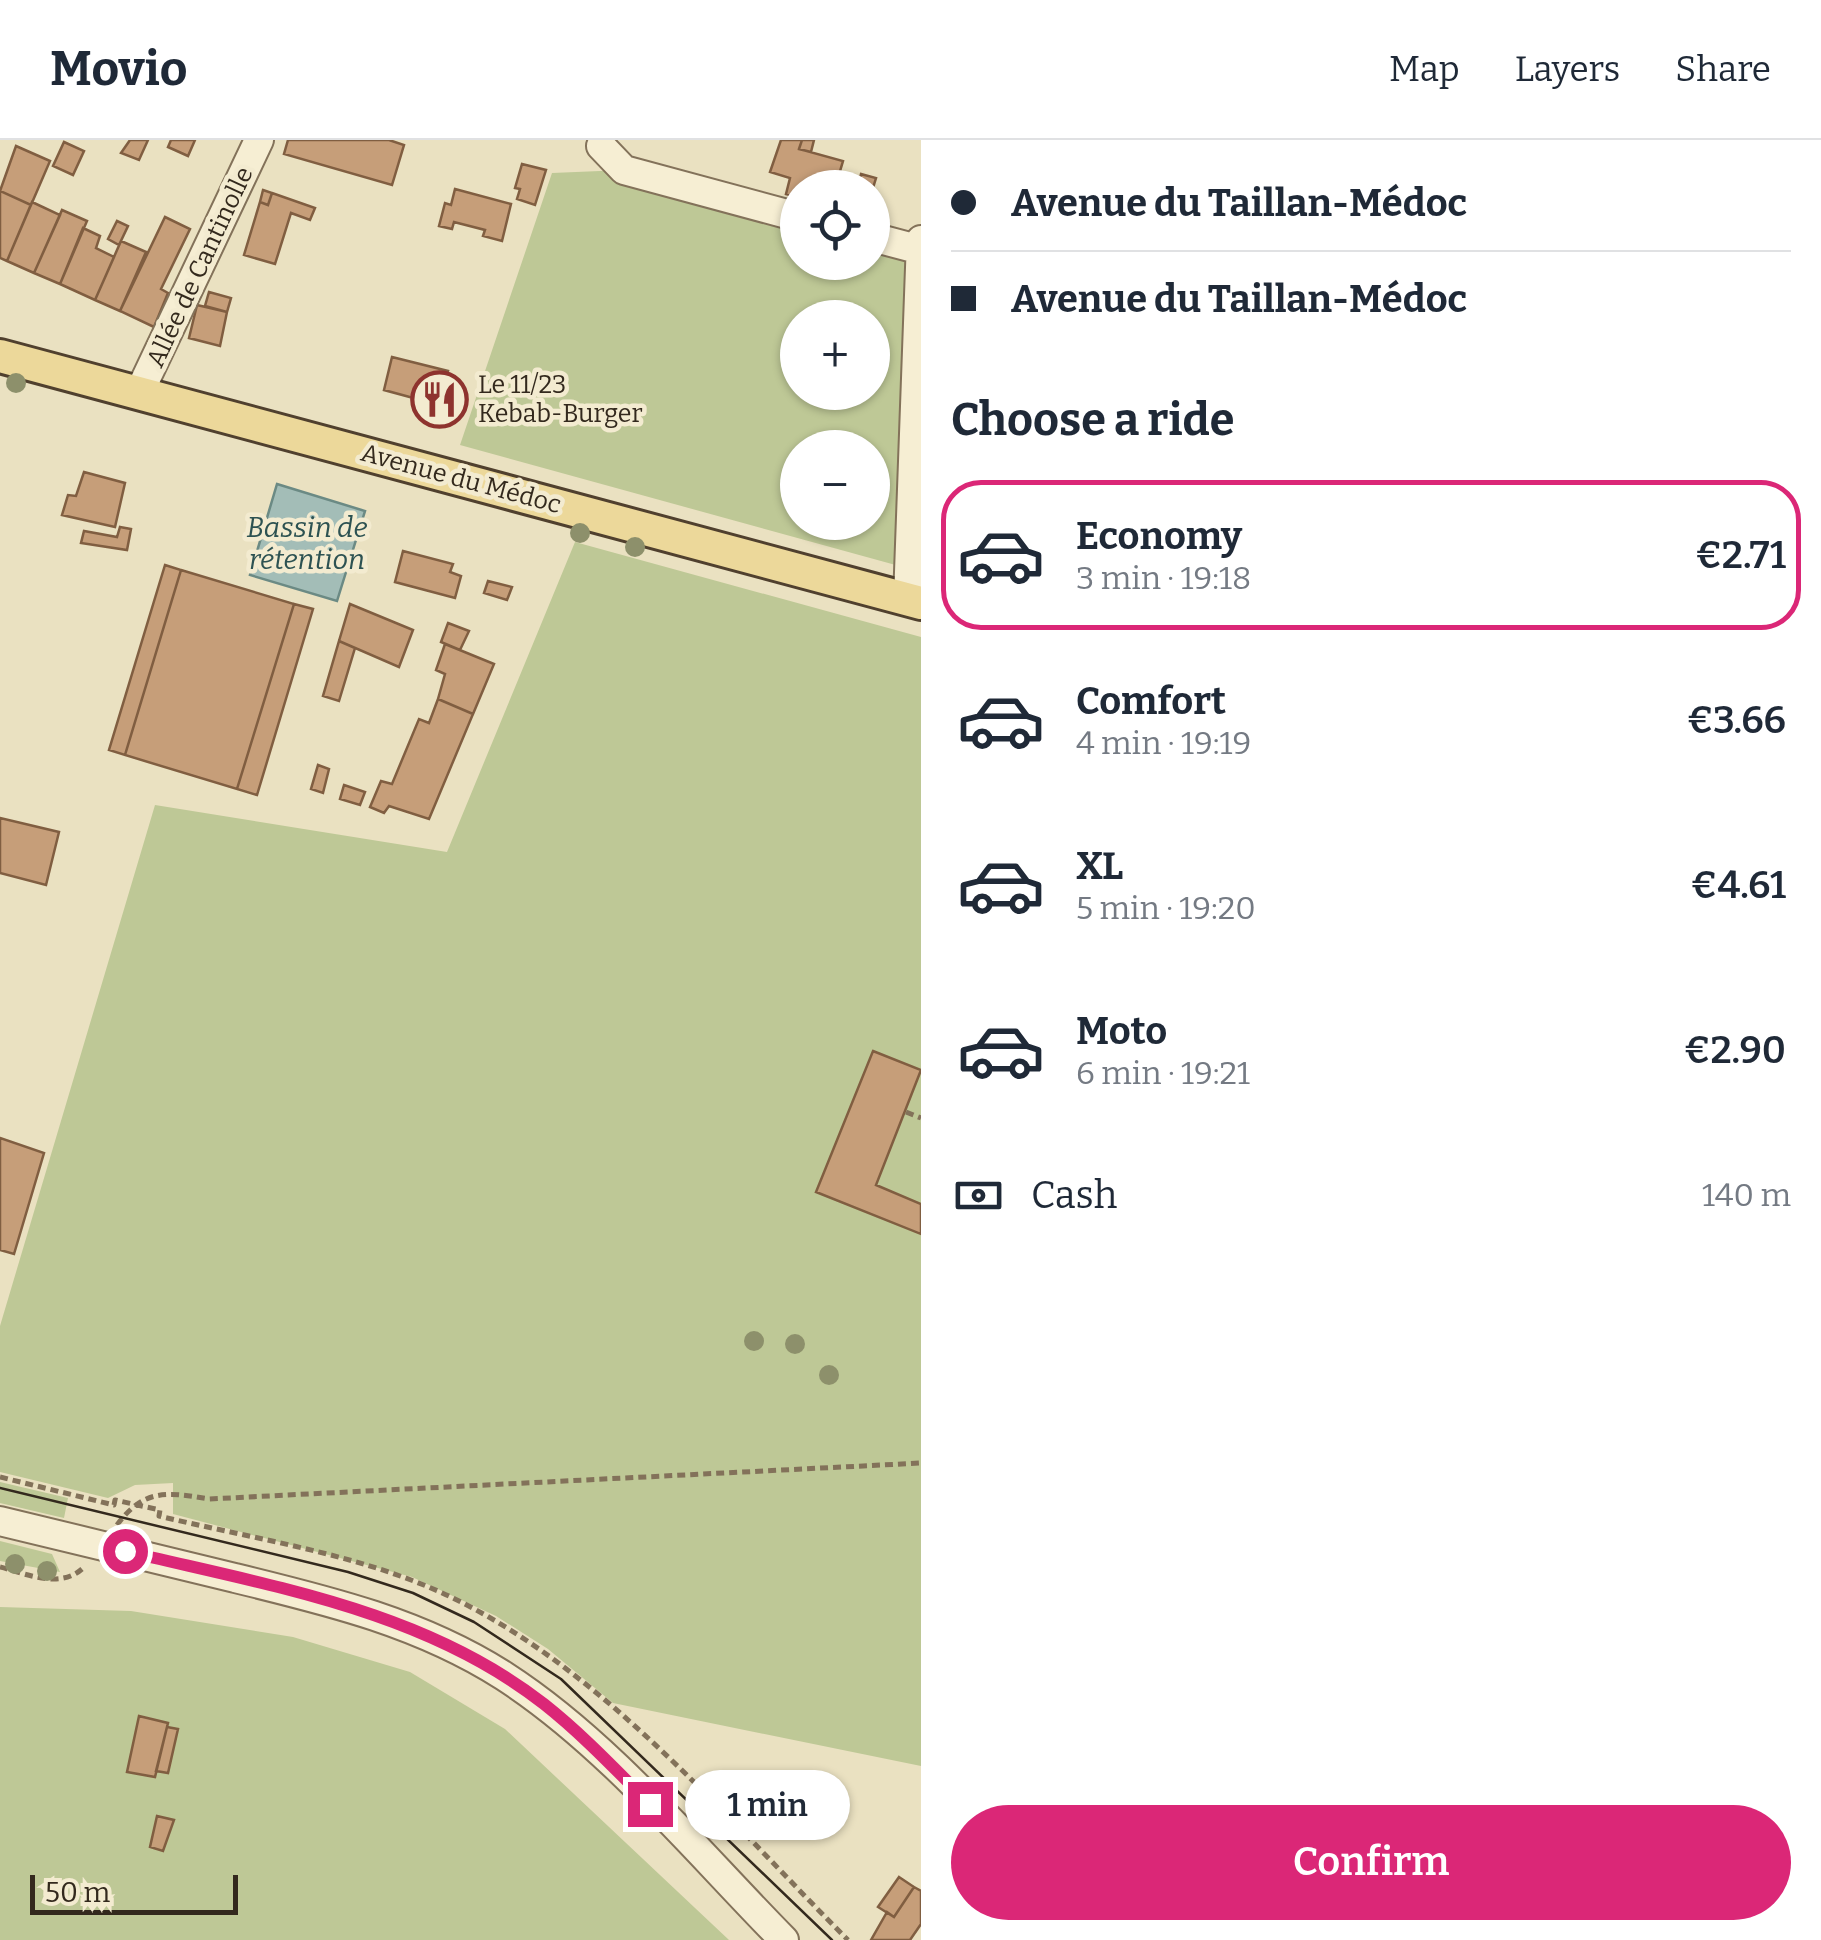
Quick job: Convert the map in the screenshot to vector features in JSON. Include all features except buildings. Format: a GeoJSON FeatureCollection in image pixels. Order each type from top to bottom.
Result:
{"type":"FeatureCollection","features":[{"type":"Feature","properties":{"kind":"main road","name":"Avenue du Médoc"},"geometry":{"type":"LineString","coordinates":[[0,356],[915,602]]}},
{"type":"Feature","properties":{"kind":"street","name":"Allée de Cantinolle"},"geometry":{"type":"LineString","coordinates":[[139,393],[260,140]]}},
{"type":"Feature","properties":{"kind":"street"},"geometry":{"type":"LineString","coordinates":[[600,146],[624,170],[780,212]]}},
{"type":"Feature","properties":{"kind":"street"},"geometry":{"type":"LineString","coordinates":[[915,602],[921,240]]}},
{"type":"Feature","properties":{"kind":"street"},"geometry":{"type":"LineString","coordinates":[[890,242],[921,250]]}},
{"type":"Feature","properties":{"kind":"street"},"geometry":{"type":"LineString","coordinates":[[0,1522],[338,1603],[402,1624],[460,1651],[544,1704],[583,1738],[784,1940]]}},
{"type":"Feature","properties":{"kind":"path"},"geometry":{"type":"LineString","coordinates":[[906,1112],[921,1118]]}},
{"type":"Feature","properties":{"kind":"path"},"geometry":{"type":"LineString","coordinates":[[210,1499],[921,1463]]}},
{"type":"Feature","properties":{"kind":"green space"},"geometry":{"type":"Polygon","coordinates":[[[624,170],[780,212],[780,280],[890,280],[890,242],[920,250],[921,572],[805,540],[890,540],[890,430],[780,430],[780,533],[460,445],[552,173],[624,170]]]}},
{"type":"Feature","properties":{"kind":"green space"},"geometry":{"type":"Polygon","coordinates":[[[575,542],[921,637],[921,1766],[613,1703],[548,1649],[496,1616],[412,1577],[173,1514],[173,1483],[135,1485],[108,1498],[0,1472],[0,1326],[155,805],[447,852],[575,542]]]}},
{"type":"Feature","properties":{"kind":"green space"},"geometry":{"type":"Polygon","coordinates":[[[0,1482],[68,1498],[64,1518],[0,1503],[0,1482]]]}},
{"type":"Feature","properties":{"kind":"green space"},"geometry":{"type":"Polygon","coordinates":[[[0,1541],[52,1554],[60,1572],[0,1561],[0,1541]]]}},
{"type":"Feature","properties":{"kind":"green space"},"geometry":{"type":"Polygon","coordinates":[[[0,1607],[131,1611],[293,1637],[410,1672],[505,1729],[729,1940],[0,1940],[0,1607]]]}},
{"type":"Feature","properties":{"kind":"water","name":"Bassin de rétention"},"geometry":{"type":"Polygon","coordinates":[[[277,484],[365,511],[337,601],[250,575],[277,484]]]}},
{"type":"Feature","properties":{"kind":"tram line"},"geometry":{"type":"LineString","coordinates":[[0,1488],[348,1572],[413,1593],[474,1622],[561,1679],[832,1940]]}},
{"type":"Feature","properties":{"kind":"place","name":"Le 11/23 Kebab-Burger"},"geometry":{"type":"Point","coordinates":[439,399]}},
{"type":"Feature","properties":{"kind":"route"},"geometry":{"type":"LineString","coordinates":[[125,1551],[338,1603],[432,1636],[544,1704],[650,1804]]}}]}
